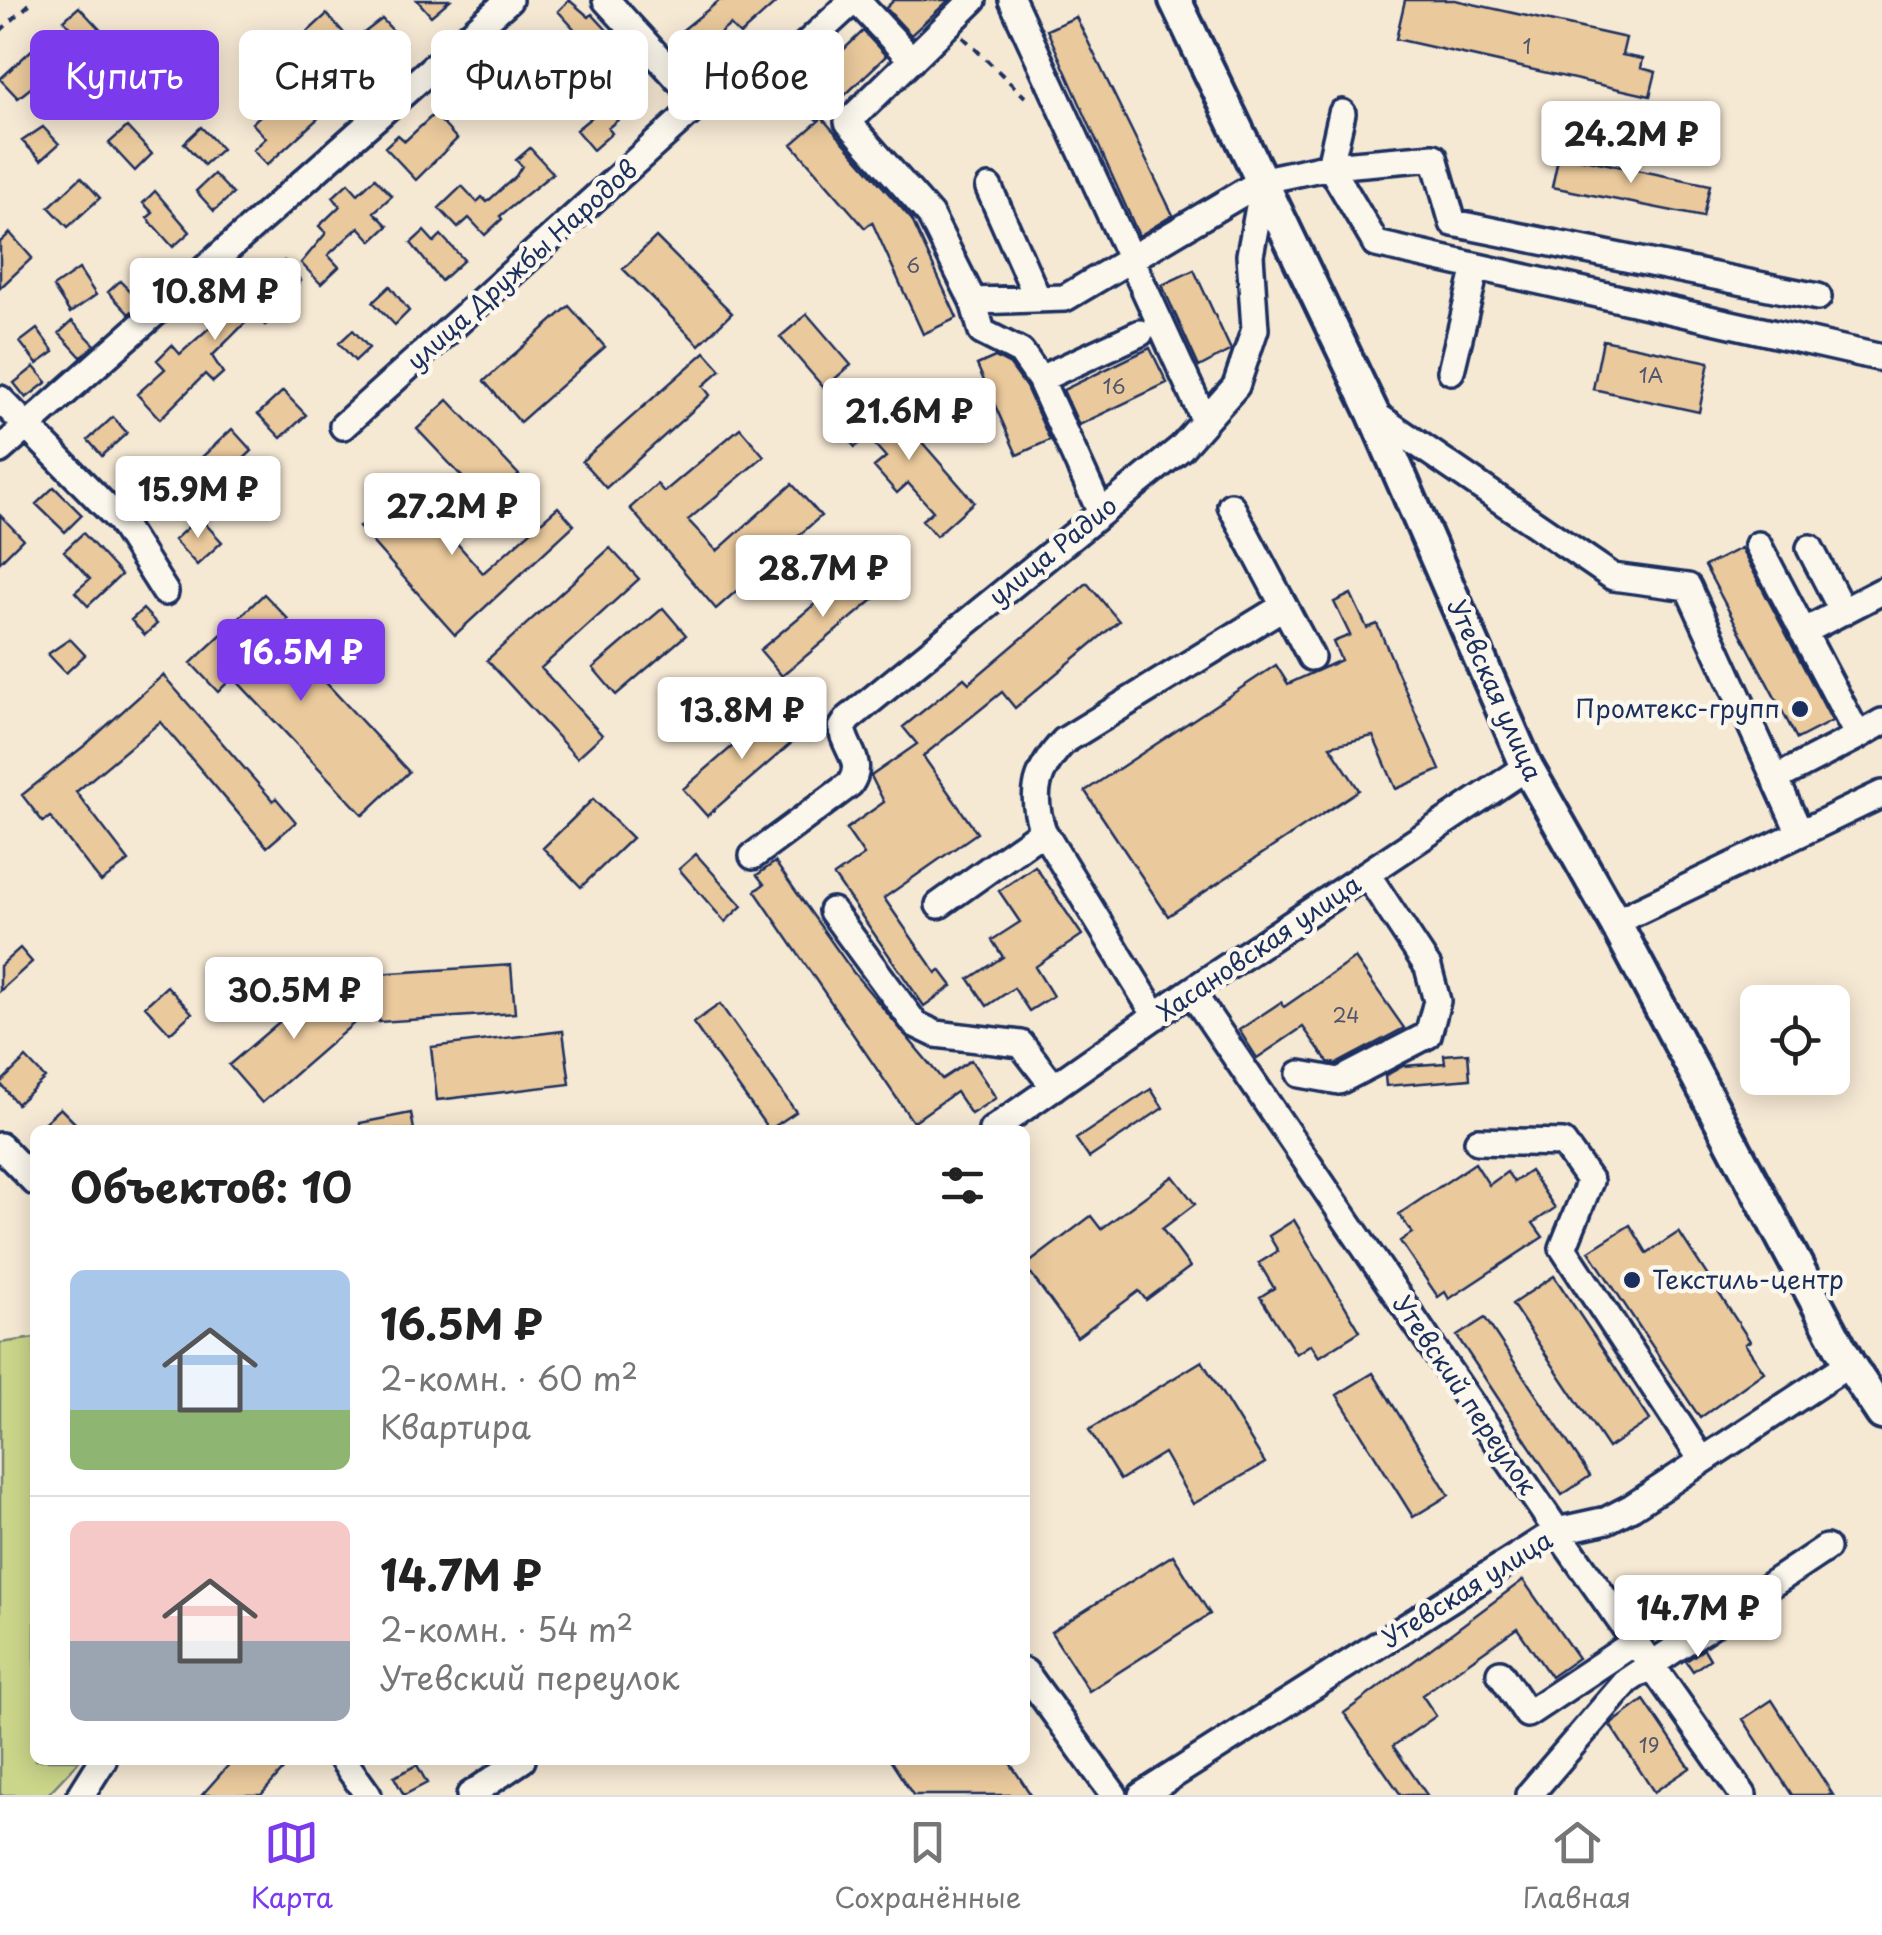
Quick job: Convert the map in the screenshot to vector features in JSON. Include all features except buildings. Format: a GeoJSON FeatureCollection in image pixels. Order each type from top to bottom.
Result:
{"type":"FeatureCollection","features":[{"type":"Feature","properties":{"kind":"main road","name":"Утевская улица"},"geometry":{"type":"LineString","coordinates":[[1175,0],[1374,413],[1527,767],[1615,922],[1849,1364],[1882,1414]]}},
{"type":"Feature","properties":{"kind":"street"},"geometry":{"type":"LineString","coordinates":[[0,450],[509,0]]}},
{"type":"Feature","properties":{"kind":"street"},"geometry":{"type":"LineString","coordinates":[[606,0],[668,68]]}},
{"type":"Feature","properties":{"kind":"street"},"geometry":{"type":"LineString","coordinates":[[855,0],[912,60]]}},
{"type":"Feature","properties":{"kind":"street","name":"улица Дружбы Народов"},"geometry":{"type":"LineString","coordinates":[[822,30],[855,0]]}},
{"type":"Feature","properties":{"kind":"street"},"geometry":{"type":"LineString","coordinates":[[973,0],[848,122],[930,216],[973,301],[982,332],[1021,352],[1040,379],[1101,512]]}},
{"type":"Feature","properties":{"kind":"street"},"geometry":{"type":"LineString","coordinates":[[1012,0],[1205,421]]}},
{"type":"Feature","properties":{"kind":"street"},"geometry":{"type":"LineString","coordinates":[[1342,113],[1330,166],[1376,244],[1882,358]]}},
{"type":"Feature","properties":{"kind":"street","name":"улица Дружбы Народов"},"geometry":{"type":"LineString","coordinates":[[343,426],[681,120]]}},
{"type":"Feature","properties":{"kind":"street"},"geometry":{"type":"LineString","coordinates":[[973,301],[1065,298],[1132,262],[1264,180],[1330,166],[1434,157],[1453,223],[1818,297]]}},
{"type":"Feature","properties":{"kind":"street","name":"улица Радио"},"geometry":{"type":"LineString","coordinates":[[753,856],[850,784],[857,774],[857,762],[842,728],[848,719],[1181,448],[1236,386],[1255,329],[1250,255],[1264,180]]}},
{"type":"Feature","properties":{"kind":"street"},"geometry":{"type":"LineString","coordinates":[[989,188],[1038,300]]}},
{"type":"Feature","properties":{"kind":"street"},"geometry":{"type":"LineString","coordinates":[[1452,371],[1476,267]]}},
{"type":"Feature","properties":{"kind":"street"},"geometry":{"type":"LineString","coordinates":[[1040,379],[1140,332]]}},
{"type":"Feature","properties":{"kind":"street"},"geometry":{"type":"LineString","coordinates":[[0,399],[120,521],[165,592]]}},
{"type":"Feature","properties":{"kind":"street"},"geometry":{"type":"LineString","coordinates":[[1374,413],[1614,577],[1688,587],[1800,833]]}},
{"type":"Feature","properties":{"kind":"street"},"geometry":{"type":"LineString","coordinates":[[1231,506],[1311,657]]}},
{"type":"Feature","properties":{"kind":"street"},"geometry":{"type":"LineString","coordinates":[[1758,546],[1858,736]]}},
{"type":"Feature","properties":{"kind":"street"},"geometry":{"type":"LineString","coordinates":[[1810,548],[1844,612]]}},
{"type":"Feature","properties":{"kind":"street"},"geometry":{"type":"LineString","coordinates":[[1803,632],[1882,591]]}},
{"type":"Feature","properties":{"kind":"street"},"geometry":{"type":"LineString","coordinates":[[1156,1016],[1043,831],[1034,808],[1035,783],[1045,761],[1064,741],[1284,606]]}},
{"type":"Feature","properties":{"kind":"street"},"geometry":{"type":"LineString","coordinates":[[1775,779],[1882,722]]}},
{"type":"Feature","properties":{"kind":"street","name":"Хасановская улица"},"geometry":{"type":"LineString","coordinates":[[999,1125],[1527,767]]}},
{"type":"Feature","properties":{"kind":"street"},"geometry":{"type":"LineString","coordinates":[[1615,922],[1882,794]]}},
{"type":"Feature","properties":{"kind":"street"},"geometry":{"type":"LineString","coordinates":[[938,906],[1043,831]]}},
{"type":"Feature","properties":{"kind":"street"},"geometry":{"type":"LineString","coordinates":[[1300,1074],[1339,1081],[1428,1035],[1436,1001],[1428,967],[1368,876]]}},
{"type":"Feature","properties":{"kind":"street"},"geometry":{"type":"LineString","coordinates":[[832,911],[915,1024],[936,1034],[1021,1044],[1054,1087]]}},
{"type":"Feature","properties":{"kind":"street","name":"Утевский переулок"},"geometry":{"type":"LineString","coordinates":[[1192,991],[1557,1531],[1743,1795]]}},
{"type":"Feature","properties":{"kind":"street"},"geometry":{"type":"LineString","coordinates":[[1478,1141],[1563,1142],[1590,1181],[1563,1248],[1702,1460]]}},
{"type":"Feature","properties":{"kind":"street"},"geometry":{"type":"LineString","coordinates":[[0,1146],[30,1177]]}},
{"type":"Feature","properties":{"kind":"street","name":"Утевская улица"},"geometry":{"type":"LineString","coordinates":[[1142,1795],[1557,1531],[1607,1520],[1849,1364]]}},
{"type":"Feature","properties":{"kind":"street"},"geometry":{"type":"LineString","coordinates":[[1529,1795],[1627,1681],[1826,1548]]}},
{"type":"Feature","properties":{"kind":"street"},"geometry":{"type":"LineString","coordinates":[[1500,1673],[1527,1714],[1636,1642]]}},
{"type":"Feature","properties":{"kind":"street"},"geometry":{"type":"LineString","coordinates":[[1030,1679],[1114,1795]]}},
{"type":"Feature","properties":{"kind":"street"},"geometry":{"type":"LineString","coordinates":[[81,1795],[100,1765]]}},
{"type":"Feature","properties":{"kind":"street"},"geometry":{"type":"LineString","coordinates":[[347,1765],[368,1795]]}},
{"type":"Feature","properties":{"kind":"street"},"geometry":{"type":"LineString","coordinates":[[470,1795],[515,1765]]}},
{"type":"Feature","properties":{"kind":"path"},"geometry":{"type":"LineString","coordinates":[[0,31],[34,0]]}},
{"type":"Feature","properties":{"kind":"path"},"geometry":{"type":"LineString","coordinates":[[948,24],[1025,97]]}},
{"type":"Feature","properties":{"kind":"green space"},"geometry":{"type":"Polygon","coordinates":[[[30,1339],[30,1765],[75,1765],[47,1795],[0,1795],[0,1343],[30,1339]]]}},
{"type":"Feature","properties":{"kind":"place","name":"Промтекс-групп"},"geometry":{"type":"Point","coordinates":[1800,709]}},
{"type":"Feature","properties":{"kind":"place","name":"Текстиль-центр"},"geometry":{"type":"Point","coordinates":[1632,1280]}}]}
